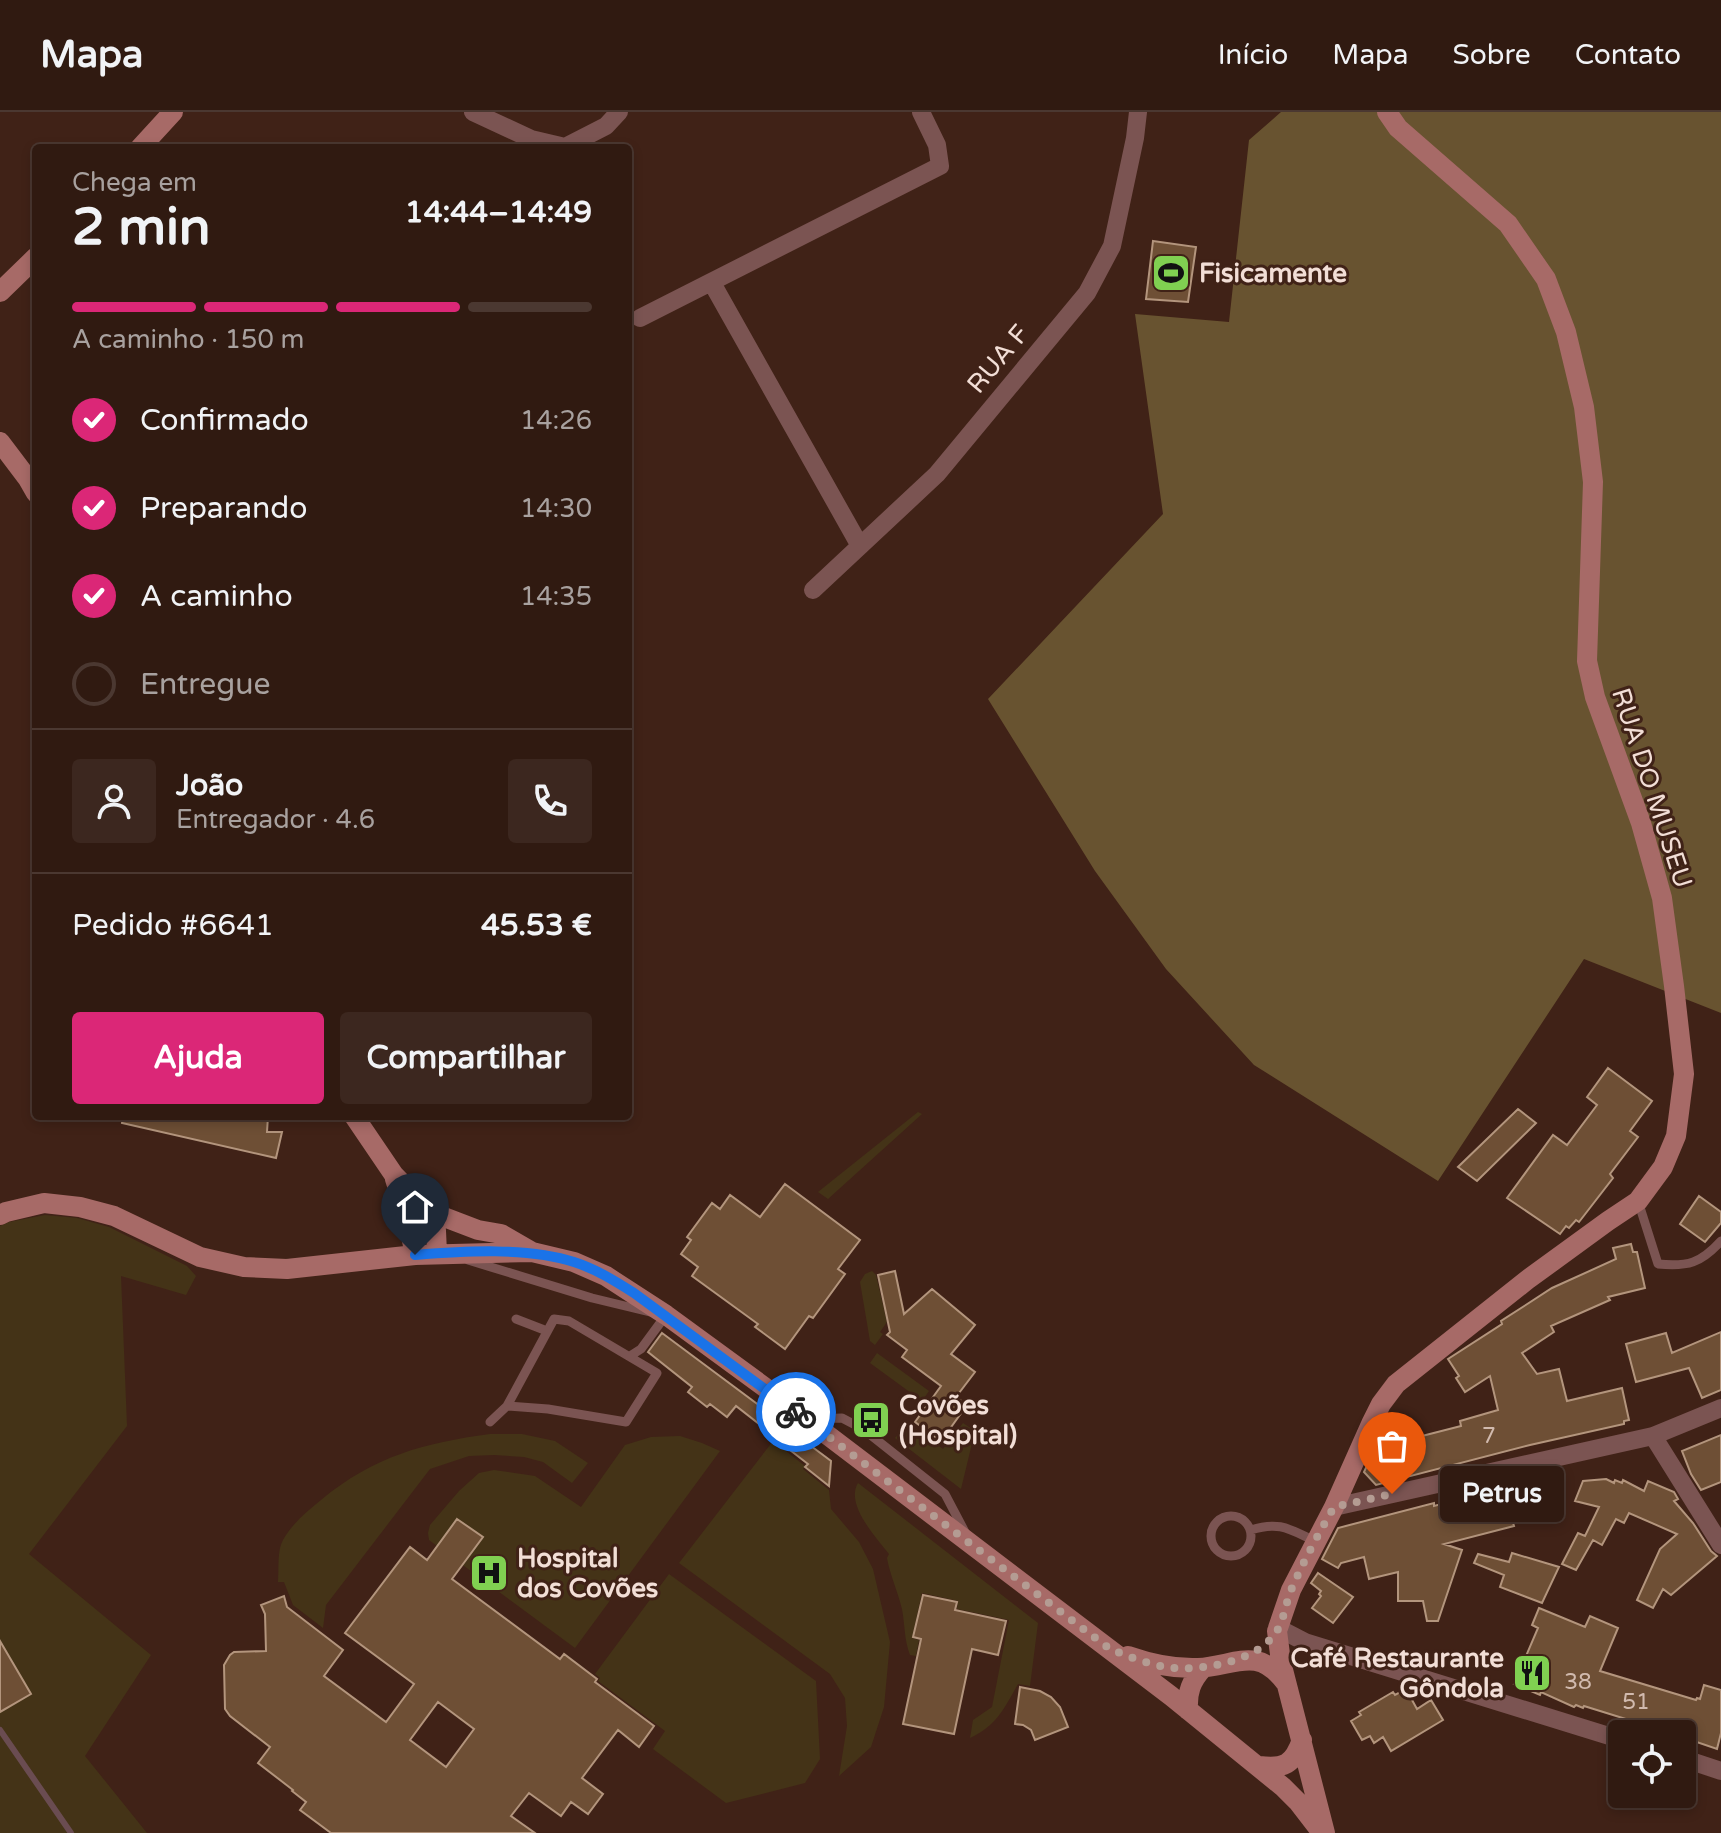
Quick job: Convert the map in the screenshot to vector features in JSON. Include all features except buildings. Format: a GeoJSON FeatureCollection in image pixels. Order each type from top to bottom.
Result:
{"type":"FeatureCollection","features":[{"type":"Feature","properties":{"kind":"street"},"geometry":{"type":"LineString","coordinates":[[144,144],[173,112]]}},
{"type":"Feature","properties":{"kind":"street"},"geometry":{"type":"LineString","coordinates":[[473,112],[496,117],[531,139],[552,144]]}},
{"type":"Feature","properties":{"kind":"street"},"geometry":{"type":"LineString","coordinates":[[571,144],[606,126],[619,112]]}},
{"type":"Feature","properties":{"kind":"street"},"geometry":{"type":"LineString","coordinates":[[640,318],[940,166],[937,145],[921,112]]}},
{"type":"Feature","properties":{"kind":"street","name":"RUA F"},"geometry":{"type":"LineString","coordinates":[[813,590],[937,474],[1087,293],[1112,246],[1138,112]]}},
{"type":"Feature","properties":{"kind":"street","name":"RUA DO MUSEU"},"geometry":{"type":"LineString","coordinates":[[1278,1629],[1291,1590],[1334,1507],[1381,1404],[1396,1384],[1527,1280],[1638,1201],[1663,1167],[1676,1136],[1684,1074],[1662,898],[1641,823],[1595,697],[1587,661],[1593,482],[1584,407],[1566,332],[1546,279],[1508,224],[1398,128],[1387,112]]}},
{"type":"Feature","properties":{"kind":"street"},"geometry":{"type":"LineString","coordinates":[[0,292],[32,261]]}},
{"type":"Feature","properties":{"kind":"street"},"geometry":{"type":"LineString","coordinates":[[712,283],[860,546]]}},
{"type":"Feature","properties":{"kind":"street"},"geometry":{"type":"LineString","coordinates":[[0,442],[32,486]]}},
{"type":"Feature","properties":{"kind":"street"},"geometry":{"type":"LineString","coordinates":[[357,1120],[394,1175],[432,1219],[441,1253]]}},
{"type":"Feature","properties":{"kind":"street"},"geometry":{"type":"LineString","coordinates":[[394,1175],[415,1255]]}},
{"type":"Feature","properties":{"kind":"street"},"geometry":{"type":"LineString","coordinates":[[420,1202],[444,1217],[478,1230],[501,1234],[532,1252]]}},
{"type":"Feature","properties":{"kind":"street"},"geometry":{"type":"LineString","coordinates":[[0,1215],[44,1203],[80,1207],[114,1216],[200,1257],[244,1267],[287,1269],[441,1253],[532,1252],[574,1262],[606,1276],[666,1315],[1110,1649],[1259,1766],[1298,1802],[1324,1833]]}},
{"type":"Feature","properties":{"kind":"street"},"geometry":{"type":"LineString","coordinates":[[1334,1507],[1653,1436],[1721,1408]]}},
{"type":"Feature","properties":{"kind":"street"},"geometry":{"type":"LineString","coordinates":[[1653,1436],[1721,1545]]}},
{"type":"Feature","properties":{"kind":"street"},"geometry":{"type":"LineString","coordinates":[[1110,1649],[1172,1668],[1203,1668],[1241,1659],[1257,1650],[1278,1629]]}},
{"type":"Feature","properties":{"kind":"street"},"geometry":{"type":"LineString","coordinates":[[1278,1629],[1281,1662],[1324,1833]]}},
{"type":"Feature","properties":{"kind":"street"},"geometry":{"type":"LineString","coordinates":[[1278,1629],[1305,1642],[1608,1736]]}},
{"type":"Feature","properties":{"kind":"street"},"geometry":{"type":"LineString","coordinates":[[1241,1659],[1265,1663],[1288,1686]]}},
{"type":"Feature","properties":{"kind":"street"},"geometry":{"type":"LineString","coordinates":[[1188,1710],[1187,1696],[1192,1680],[1203,1668]]}},
{"type":"Feature","properties":{"kind":"street"},"geometry":{"type":"LineString","coordinates":[[1259,1766],[1274,1768],[1288,1764],[1302,1740]]}},
{"type":"Feature","properties":{"kind":"street"},"geometry":{"type":"LineString","coordinates":[[1696,1763],[1721,1771]]}},
{"type":"Feature","properties":{"kind":"lane"},"geometry":{"type":"LineString","coordinates":[[1638,1201],[1658,1264],[1681,1266],[1708,1255],[1721,1241]]}},
{"type":"Feature","properties":{"kind":"lane"},"geometry":{"type":"LineString","coordinates":[[441,1253],[626,1307],[666,1315],[641,1349],[630,1356]]}},
{"type":"Feature","properties":{"kind":"lane"},"geometry":{"type":"LineString","coordinates":[[516,1319],[547,1331]]}},
{"type":"Feature","properties":{"kind":"lane"},"geometry":{"type":"LineString","coordinates":[[490,1422],[507,1406],[554,1319],[569,1321],[657,1373],[626,1422],[548,1409],[507,1406]]}},
{"type":"Feature","properties":{"kind":"lane"},"geometry":{"type":"LineString","coordinates":[[1224,1517],[1242,1518],[1251,1530],[1250,1545],[1236,1556],[1223,1555],[1212,1542],[1215,1524],[1224,1517]]}},
{"type":"Feature","properties":{"kind":"lane"},"geometry":{"type":"LineString","coordinates":[[1251,1530],[1281,1526],[1315,1541]]}},
{"type":"Feature","properties":{"kind":"shaded area"},"geometry":{"type":"Polygon","coordinates":[[[1281,112],[1721,112],[1721,1013],[1584,959],[1438,1181],[1254,1065],[1166,969],[1095,871],[988,699],[1163,514],[1135,314],[1229,322],[1249,140],[1281,112]]]}},
{"type":"Feature","properties":{"kind":"shaded area"},"geometry":{"type":"Polygon","coordinates":[[[918,1112],[922,1114],[828,1199],[818,1192],[918,1112]]]}},
{"type":"Feature","properties":{"kind":"shaded area"},"geometry":{"type":"Polygon","coordinates":[[[45,1215],[77,1218],[109,1227],[187,1266],[196,1276],[186,1295],[121,1276],[127,1426],[29,1554],[151,1655],[85,1756],[147,1833],[0,1833],[0,1226],[45,1215]]]}},
{"type":"Feature","properties":{"kind":"shaded area"},"geometry":{"type":"Polygon","coordinates":[[[872,1271],[876,1275],[887,1322],[875,1345],[870,1341],[860,1282],[865,1274],[872,1271]]]}},
{"type":"Feature","properties":{"kind":"shaded area"},"geometry":{"type":"Polygon","coordinates":[[[877,1353],[929,1391],[922,1401],[870,1363],[877,1353]]]}},
{"type":"Feature","properties":{"kind":"shaded area"},"geometry":{"type":"Polygon","coordinates":[[[907,1422],[943,1449],[963,1423],[975,1431],[961,1489],[895,1438],[907,1422]]]}},
{"type":"Feature","properties":{"kind":"shaded area"},"geometry":{"type":"Polygon","coordinates":[[[490,1434],[522,1434],[555,1441],[588,1463],[572,1483],[543,1462],[524,1457],[469,1456],[430,1469],[326,1605],[323,1628],[293,1605],[284,1582],[278,1582],[280,1549],[291,1529],[310,1509],[360,1472],[380,1462],[421,1447],[490,1434]]]}},
{"type":"Feature","properties":{"kind":"shaded area"},"geometry":{"type":"Polygon","coordinates":[[[680,1436],[720,1451],[575,1648],[429,1540],[430,1525],[479,1473],[494,1470],[535,1476],[581,1507],[625,1445],[651,1437],[680,1436]]]}},
{"type":"Feature","properties":{"kind":"shaded area"},"geometry":{"type":"Polygon","coordinates":[[[773,1441],[829,1490],[831,1509],[859,1542],[873,1569],[890,1642],[884,1707],[871,1747],[839,1776],[847,1726],[845,1698],[830,1674],[679,1563],[773,1441]]]}},
{"type":"Feature","properties":{"kind":"shaded area"},"geometry":{"type":"Polygon","coordinates":[[[858,1483],[1038,1623],[1030,1686],[1018,1684],[993,1722],[970,1738],[973,1720],[992,1707],[1009,1620],[957,1609],[958,1601],[922,1593],[912,1638],[919,1640],[916,1656],[910,1655],[902,1609],[887,1558],[889,1554],[859,1511],[855,1492],[858,1483]]]}},
{"type":"Feature","properties":{"kind":"shaded area"},"geometry":{"type":"Polygon","coordinates":[[[669,1574],[816,1681],[820,1759],[805,1783],[726,1803],[653,1749],[665,1731],[598,1681],[600,1678],[595,1674],[669,1574]]]}},
{"type":"Feature","properties":{"kind":"waterway"},"geometry":{"type":"LineString","coordinates":[[0,1730],[71,1833]]}},
{"type":"Feature","properties":{"kind":"way so far"},"geometry":{"type":"LineString","coordinates":[[796,1412],[1110,1649],[1172,1668],[1203,1668],[1241,1659],[1257,1650],[1277,1631],[1291,1590],[1334,1507],[1392,1494]]}},
{"type":"Feature","properties":{"kind":"place","name":"Fisicamente"},"geometry":{"type":"Point","coordinates":[1171,273]}},
{"type":"Feature","properties":{"kind":"place","name":"Covões (Hospital)"},"geometry":{"type":"Point","coordinates":[871,1420]}},
{"type":"Feature","properties":{"kind":"place","name":"Petrus"},"geometry":{"type":"Point","coordinates":[1392,1494]}},
{"type":"Feature","properties":{"kind":"place","name":"Hospital dos Covões"},"geometry":{"type":"Point","coordinates":[489,1573]}},
{"type":"Feature","properties":{"kind":"place","name":"Café Restaurante Gôndola"},"geometry":{"type":"Point","coordinates":[1532,1673]}},
{"type":"Feature","properties":{"kind":"route"},"geometry":{"type":"LineString","coordinates":[[415,1255],[532,1252],[574,1262],[634,1293],[796,1412]]}}]}
